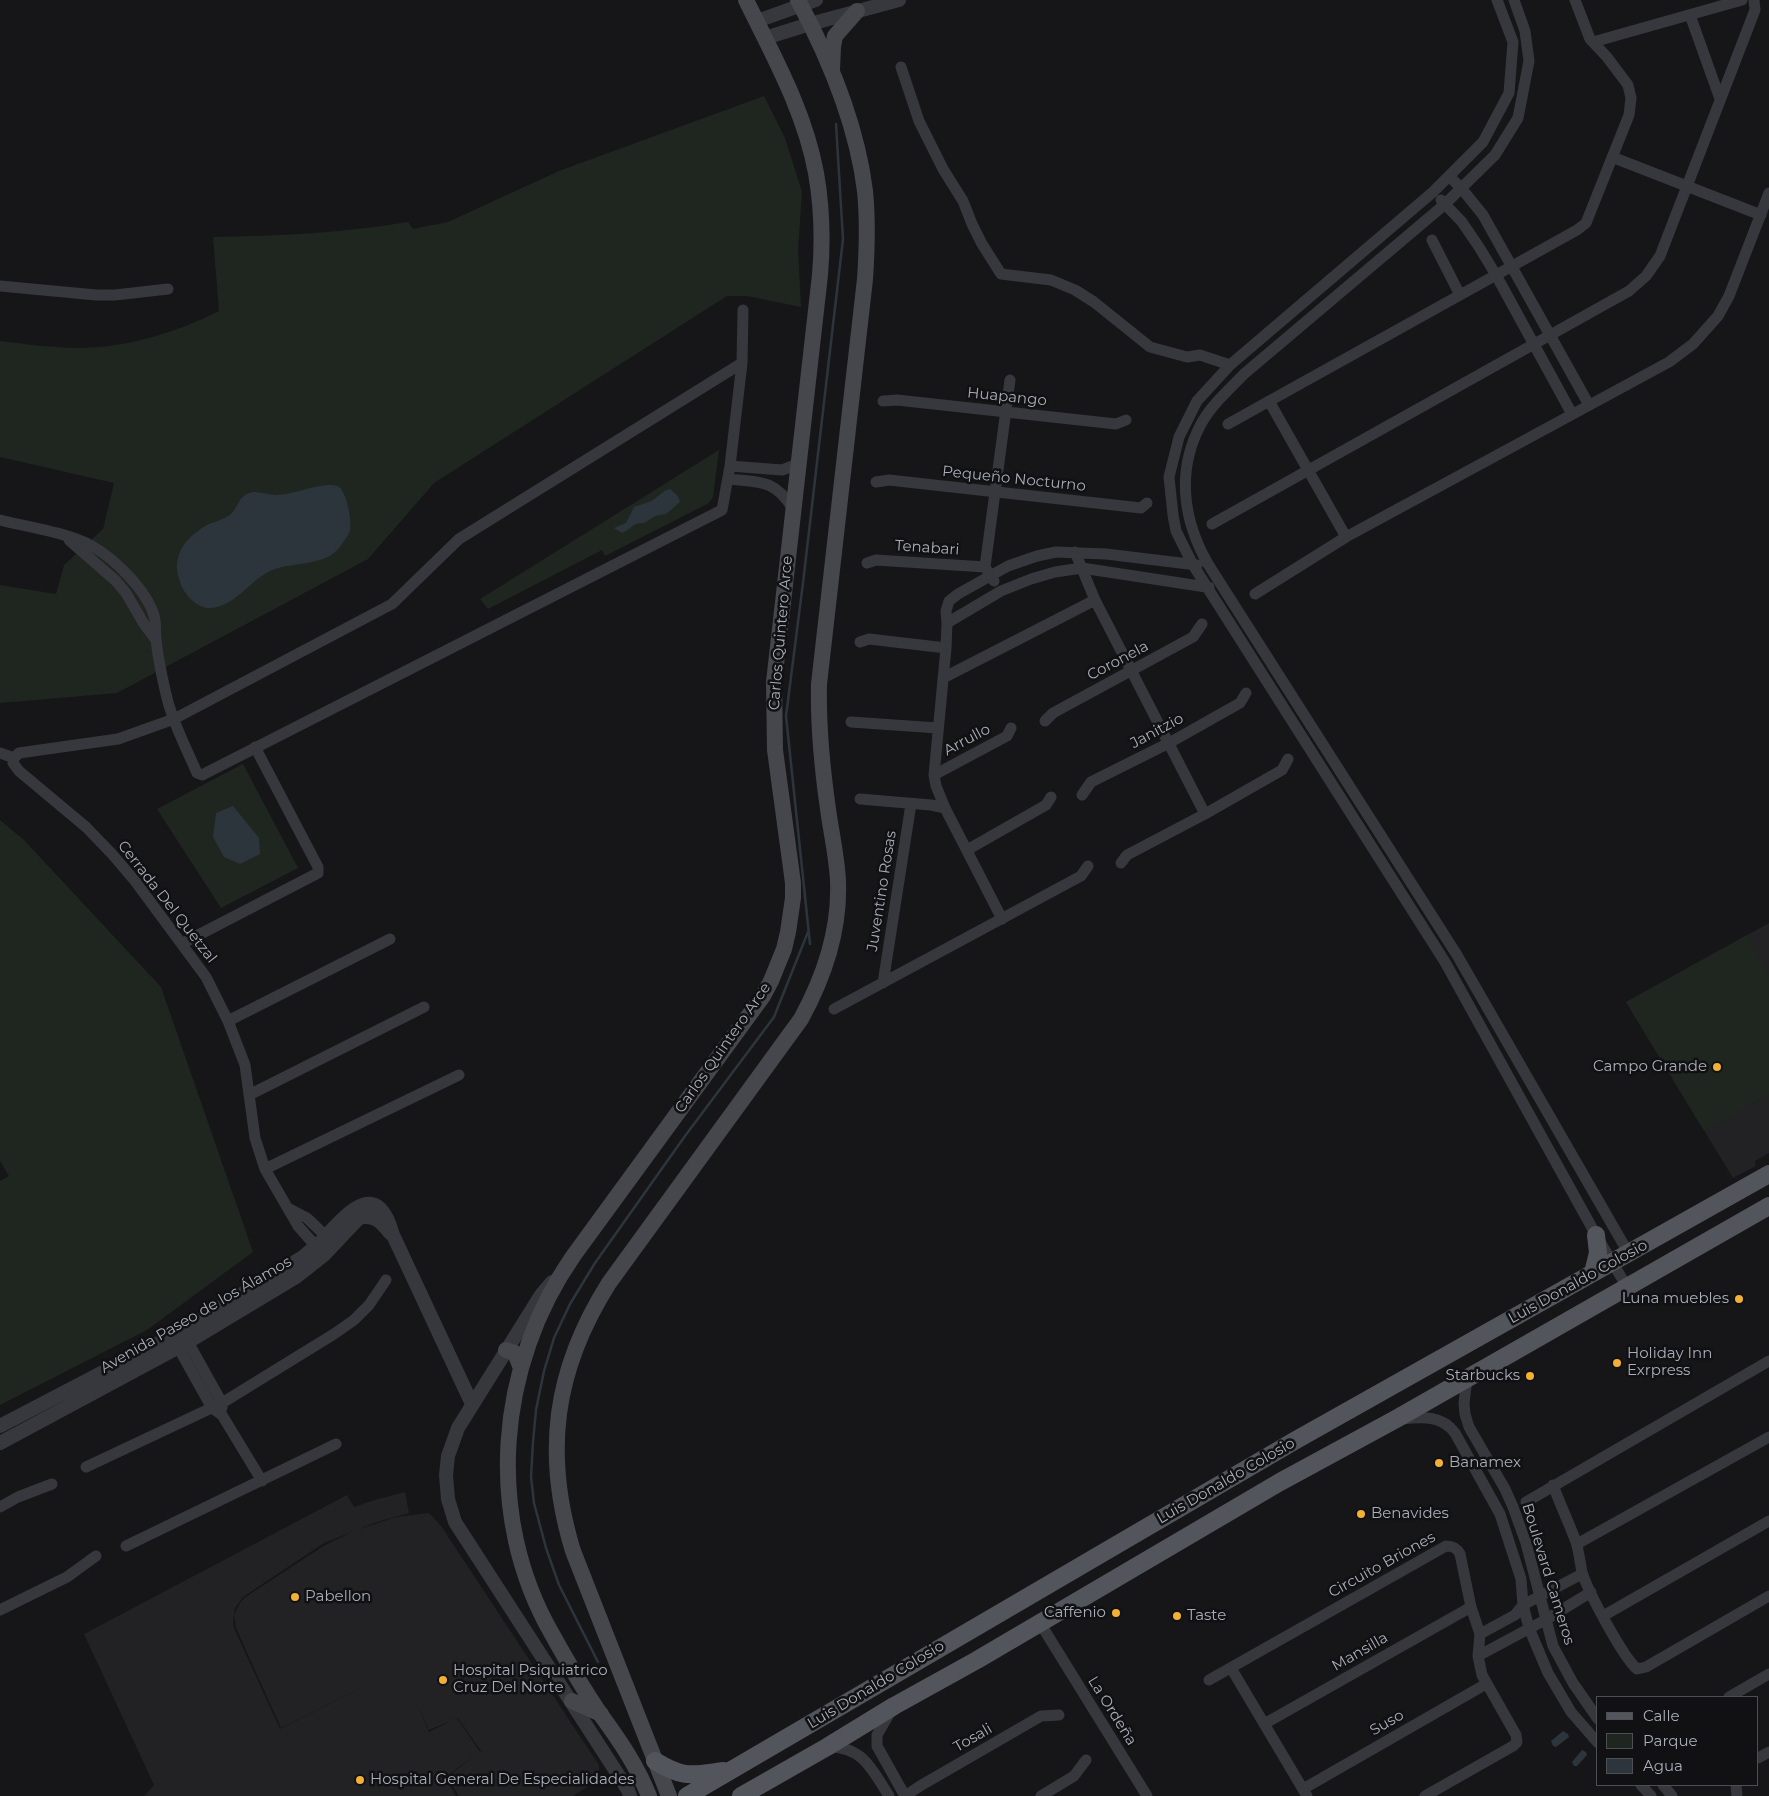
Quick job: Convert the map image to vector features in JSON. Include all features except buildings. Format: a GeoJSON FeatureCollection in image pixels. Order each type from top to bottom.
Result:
{"type":"FeatureCollection","features":[{"type":"Feature","properties":{"kind":"main road","name":"Carlos Quintero Arce"},"geometry":{"type":"LineString","coordinates":[[649,1796],[616,1732],[601,1714],[550,1632],[526,1577],[510,1517],[507,1482],[509,1427],[520,1368],[542,1311],[556,1284],[572,1258],[753,1010],[771,981],[784,949],[791,915],[793,883],[775,750],[774,682],[820,275],[822,214],[816,171],[807,138],[782,73],[746,0]]}},
{"type":"Feature","properties":{"kind":"main road"},"geometry":{"type":"LineString","coordinates":[[669,1796],[565,1527],[557,1477],[557,1426],[566,1375],[584,1327],[596,1304],[609,1283],[794,1030],[820,982],[832,942],[837,908],[838,880],[820,746],[819,684],[865,279],[867,220],[860,162],[853,134],[832,74],[810,24],[805,2]]}},
{"type":"Feature","properties":{"kind":"main road"},"geometry":{"type":"LineString","coordinates":[[832,74],[835,36],[857,11]]}},
{"type":"Feature","properties":{"kind":"main road"},"geometry":{"type":"LineString","coordinates":[[1744,1220],[1747,1213],[1765,1192],[1766,1176]]}},
{"type":"Feature","properties":{"kind":"main road","name":"Luis Donaldo Colosio"},"geometry":{"type":"LineString","coordinates":[[687,1796],[1296,1440],[1766,1176]]}},
{"type":"Feature","properties":{"kind":"main road","name":"Luis Donaldo Colosio"},"geometry":{"type":"LineString","coordinates":[[740,1796],[977,1660],[1280,1482],[1396,1419],[1769,1206]]}},
{"type":"Feature","properties":{"kind":"main road"},"geometry":{"type":"LineString","coordinates":[[1593,1274],[1598,1253],[1596,1235]]}},
{"type":"Feature","properties":{"kind":"main road"},"geometry":{"type":"LineString","coordinates":[[506,1350],[515,1353],[520,1368]]}},
{"type":"Feature","properties":{"kind":"main road"},"geometry":{"type":"LineString","coordinates":[[1280,1482],[1278,1460],[1296,1440]]}},
{"type":"Feature","properties":{"kind":"main road"},"geometry":{"type":"LineString","coordinates":[[968,1630],[979,1641],[977,1660]]}},
{"type":"Feature","properties":{"kind":"main road"},"geometry":{"type":"LineString","coordinates":[[572,1701],[601,1714]]}},
{"type":"Feature","properties":{"kind":"main road"},"geometry":{"type":"LineString","coordinates":[[655,1761],[679,1774],[693,1776],[732,1770]]}},
{"type":"Feature","properties":{"kind":"street"},"geometry":{"type":"LineString","coordinates":[[765,38],[899,0]]}},
{"type":"Feature","properties":{"kind":"street"},"geometry":{"type":"LineString","coordinates":[[1497,0],[1513,42],[1509,93],[1483,142],[1433,192],[1230,365],[1197,401],[1179,436],[1169,477],[1172,515],[1176,531],[1206,588],[1446,962],[1596,1235],[1621,1258]]}},
{"type":"Feature","properties":{"kind":"street"},"geometry":{"type":"LineString","coordinates":[[1514,0],[1526,31],[1529,61],[1518,118],[1494,155],[1444,205],[1244,374],[1216,402],[1201,423],[1192,444],[1186,468],[1184,492],[1189,524],[1208,564],[1456,955],[1541,1102],[1621,1258],[1627,1286]]}},
{"type":"Feature","properties":{"kind":"street"},"geometry":{"type":"LineString","coordinates":[[1228,424],[1577,230],[1586,223],[1629,115],[1631,98],[1628,85],[1608,56],[1590,40],[1575,0]]}},
{"type":"Feature","properties":{"kind":"street"},"geometry":{"type":"LineString","coordinates":[[1593,42],[1742,0]]}},
{"type":"Feature","properties":{"kind":"street"},"geometry":{"type":"LineString","coordinates":[[1212,524],[1629,291],[1646,276],[1660,256],[1754,10],[1754,0]]}},
{"type":"Feature","properties":{"kind":"street"},"geometry":{"type":"LineString","coordinates":[[757,21],[805,2]]}},
{"type":"Feature","properties":{"kind":"street"},"geometry":{"type":"LineString","coordinates":[[1690,15],[1720,99]]}},
{"type":"Feature","properties":{"kind":"street"},"geometry":{"type":"LineString","coordinates":[[901,67],[919,121],[943,169],[963,201],[982,244],[1001,274],[1050,280],[1066,286],[1094,302],[1150,347],[1187,357],[1200,355],[1230,365]]}},
{"type":"Feature","properties":{"kind":"street"},"geometry":{"type":"LineString","coordinates":[[1612,157],[1761,215]]}},
{"type":"Feature","properties":{"kind":"street"},"geometry":{"type":"LineString","coordinates":[[1449,176],[1483,215],[1589,405]]}},
{"type":"Feature","properties":{"kind":"street"},"geometry":{"type":"LineString","coordinates":[[1433,192],[1462,222],[1496,275],[1572,414]]}},
{"type":"Feature","properties":{"kind":"street"},"geometry":{"type":"LineString","coordinates":[[1255,594],[1346,537],[1669,362],[1693,344],[1718,316],[1729,296],[1769,193]]}},
{"type":"Feature","properties":{"kind":"street"},"geometry":{"type":"LineString","coordinates":[[1432,240],[1460,295]]}},
{"type":"Feature","properties":{"kind":"street"},"geometry":{"type":"LineString","coordinates":[[0,286],[96,295],[115,295],[168,289]]}},
{"type":"Feature","properties":{"kind":"street"},"geometry":{"type":"LineString","coordinates":[[0,520],[64,536],[91,545],[130,578],[147,600],[155,618],[156,640],[168,702],[199,775],[202,775],[721,512],[724,507],[730,466],[742,363],[743,310]]}},
{"type":"Feature","properties":{"kind":"street"},"geometry":{"type":"LineString","coordinates":[[0,753],[14,758],[19,753],[118,739],[174,719],[392,604],[460,539],[742,363]]}},
{"type":"Feature","properties":{"kind":"street"},"geometry":{"type":"LineString","coordinates":[[1001,591],[988,572],[995,492],[1010,380]]}},
{"type":"Feature","properties":{"kind":"street","name":"Huapango"},"geometry":{"type":"LineString","coordinates":[[883,401],[897,400],[1116,424],[1126,420]]}},
{"type":"Feature","properties":{"kind":"street"},"geometry":{"type":"LineString","coordinates":[[1269,401],[1346,537]]}},
{"type":"Feature","properties":{"kind":"street"},"geometry":{"type":"LineString","coordinates":[[730,466],[760,470],[782,470],[798,464]]}},
{"type":"Feature","properties":{"kind":"street"},"geometry":{"type":"LineString","coordinates":[[759,482],[760,470]]}},
{"type":"Feature","properties":{"kind":"street"},"geometry":{"type":"LineString","coordinates":[[728,479],[759,482],[780,490],[786,496],[793,509]]}},
{"type":"Feature","properties":{"kind":"street","name":"Pequeño Nocturno"},"geometry":{"type":"LineString","coordinates":[[876,482],[889,480],[1141,508],[1147,503]]}},
{"type":"Feature","properties":{"kind":"street"},"geometry":{"type":"LineString","coordinates":[[1002,919],[945,808],[936,786],[934,775],[948,623],[946,611],[949,601],[988,572],[1037,556],[1056,552],[1075,552],[1193,565],[1208,564]]}},
{"type":"Feature","properties":{"kind":"street"},"geometry":{"type":"LineString","coordinates":[[1075,552],[1095,600],[1205,814]]}},
{"type":"Feature","properties":{"kind":"street","name":"Tenabari"},"geometry":{"type":"LineString","coordinates":[[867,563],[876,560],[988,572]]}},
{"type":"Feature","properties":{"kind":"street"},"geometry":{"type":"LineString","coordinates":[[948,623],[1001,591],[1055,572],[1082,568],[1206,588],[1220,584]]}},
{"type":"Feature","properties":{"kind":"street"},"geometry":{"type":"LineString","coordinates":[[943,678],[1095,600]]}},
{"type":"Feature","properties":{"kind":"street","name":"Coronela"},"geometry":{"type":"LineString","coordinates":[[1046,721],[1052,713],[1193,637],[1202,624]]}},
{"type":"Feature","properties":{"kind":"street"},"geometry":{"type":"LineString","coordinates":[[860,642],[869,639],[946,648]]}},
{"type":"Feature","properties":{"kind":"street","name":"Janitzio"},"geometry":{"type":"LineString","coordinates":[[1082,795],[1091,782],[1169,743],[1240,703],[1246,694]]}},
{"type":"Feature","properties":{"kind":"street"},"geometry":{"type":"LineString","coordinates":[[851,722],[938,728]]}},
{"type":"Feature","properties":{"kind":"street","name":"Arrullo"},"geometry":{"type":"LineString","coordinates":[[934,775],[1007,736],[1011,728]]}},
{"type":"Feature","properties":{"kind":"street"},"geometry":{"type":"LineString","coordinates":[[183,943],[318,873],[318,867],[254,748]]}},
{"type":"Feature","properties":{"kind":"street","name":"Cerrada Del Quetzal"},"geometry":{"type":"LineString","coordinates":[[14,758],[13,763],[18,771],[86,827],[135,880],[183,943],[206,977],[228,1021],[245,1065],[255,1138],[265,1169],[274,1188],[298,1226],[320,1251]]}},
{"type":"Feature","properties":{"kind":"street"},"geometry":{"type":"LineString","coordinates":[[1121,863],[1128,855],[1282,770],[1288,759]]}},
{"type":"Feature","properties":{"kind":"street"},"geometry":{"type":"LineString","coordinates":[[967,850],[1046,805],[1051,797]]}},
{"type":"Feature","properties":{"kind":"street"},"geometry":{"type":"LineString","coordinates":[[860,799],[945,808]]}},
{"type":"Feature","properties":{"kind":"street"},"geometry":{"type":"LineString","coordinates":[[1349,810],[1360,802]]}},
{"type":"Feature","properties":{"kind":"street","name":"Juventino Rosas"},"geometry":{"type":"LineString","coordinates":[[883,983],[910,804]]}},
{"type":"Feature","properties":{"kind":"street"},"geometry":{"type":"LineString","coordinates":[[834,1009],[1081,876],[1088,866]]}},
{"type":"Feature","properties":{"kind":"street"},"geometry":{"type":"LineString","coordinates":[[228,1021],[390,940]]}},
{"type":"Feature","properties":{"kind":"street"},"geometry":{"type":"LineString","coordinates":[[1446,962],[1456,955]]}},
{"type":"Feature","properties":{"kind":"street"},"geometry":{"type":"LineString","coordinates":[[249,1095],[424,1007]]}},
{"type":"Feature","properties":{"kind":"street"},"geometry":{"type":"LineString","coordinates":[[265,1169],[459,1074]]}},
{"type":"Feature","properties":{"kind":"street"},"geometry":{"type":"LineString","coordinates":[[1526,1109],[1541,1102]]}},
{"type":"Feature","properties":{"kind":"street","name":"Avenida Paseo de los Álamos"},"geometry":{"type":"LineString","coordinates":[[331,1240],[338,1222],[353,1210],[370,1204],[378,1207],[385,1213],[393,1236]]}},
{"type":"Feature","properties":{"kind":"street","name":"Cerrada Del Quetzal"},"geometry":{"type":"LineString","coordinates":[[288,1208],[307,1218],[331,1240]]}},
{"type":"Feature","properties":{"kind":"street","name":"Avenida Paseo de los Álamos"},"geometry":{"type":"LineString","coordinates":[[0,1426],[149,1356],[183,1344],[209,1322],[292,1264],[320,1251],[359,1218],[373,1217],[380,1221],[393,1236]]}},
{"type":"Feature","properties":{"kind":"street"},"geometry":{"type":"LineString","coordinates":[[393,1236],[472,1404]]}},
{"type":"Feature","properties":{"kind":"street"},"geometry":{"type":"LineString","coordinates":[[572,1258],[541,1295],[458,1428],[448,1456],[446,1484],[451,1514],[455,1522],[572,1701],[630,1796]]}},
{"type":"Feature","properties":{"kind":"street"},"geometry":{"type":"LineString","coordinates":[[86,1467],[217,1405],[334,1334],[354,1320],[369,1305],[386,1280]]}},
{"type":"Feature","properties":{"kind":"street","name":"Avenida Paseo de los Álamos"},"geometry":{"type":"LineString","coordinates":[[0,1443],[209,1322]]}},
{"type":"Feature","properties":{"kind":"street"},"geometry":{"type":"LineString","coordinates":[[183,1344],[222,1415],[262,1481]]}},
{"type":"Feature","properties":{"kind":"street"},"geometry":{"type":"LineString","coordinates":[[1526,1502],[1769,1361]]}},
{"type":"Feature","properties":{"kind":"street","name":"Boulevard Cameros"},"geometry":{"type":"LineString","coordinates":[[1467,1378],[1464,1403],[1469,1427],[1505,1489],[1513,1507],[1526,1543],[1553,1646],[1573,1684],[1596,1716]]}},
{"type":"Feature","properties":{"kind":"street","name":"Boulevard Cameros"},"geometry":{"type":"LineString","coordinates":[[1396,1419],[1427,1417],[1437,1419],[1451,1428],[1475,1467],[1500,1514],[1521,1579],[1523,1605],[1529,1628],[1548,1673],[1560,1696],[1596,1739]]}},
{"type":"Feature","properties":{"kind":"street"},"geometry":{"type":"LineString","coordinates":[[1577,1544],[1769,1437]]}},
{"type":"Feature","properties":{"kind":"street"},"geometry":{"type":"LineString","coordinates":[[126,1546],[336,1444]]}},
{"type":"Feature","properties":{"kind":"street"},"geometry":{"type":"LineString","coordinates":[[0,1507],[18,1497],[52,1484]]}},
{"type":"Feature","properties":{"kind":"street"},"geometry":{"type":"LineString","coordinates":[[1553,1485],[1577,1544],[1582,1574],[1603,1616],[1628,1658],[1637,1669],[1646,1667],[1769,1596]]}},
{"type":"Feature","properties":{"kind":"street"},"geometry":{"type":"LineString","coordinates":[[1500,1514],[1513,1507]]}},
{"type":"Feature","properties":{"kind":"street"},"geometry":{"type":"LineString","coordinates":[[1603,1616],[1769,1520]]}},
{"type":"Feature","properties":{"kind":"street","name":"Circuito Briones"},"geometry":{"type":"LineString","coordinates":[[1232,1668],[1446,1546],[1452,1546],[1457,1549],[1460,1554],[1471,1607],[1480,1634],[1478,1656],[1482,1675],[1516,1735],[1517,1742],[1426,1796]]}},
{"type":"Feature","properties":{"kind":"street"},"geometry":{"type":"LineString","coordinates":[[0,1610],[73,1574],[96,1556]]}},
{"type":"Feature","properties":{"kind":"street"},"geometry":{"type":"LineString","coordinates":[[1480,1634],[1515,1615],[1523,1605],[1582,1574]]}},
{"type":"Feature","properties":{"kind":"street"},"geometry":{"type":"LineString","coordinates":[[1478,1656],[1547,1619],[1591,1592]]}},
{"type":"Feature","properties":{"kind":"street","name":"Mansilla"},"geometry":{"type":"LineString","coordinates":[[1264,1724],[1471,1607]]}},
{"type":"Feature","properties":{"kind":"street","name":"La Ordeña"},"geometry":{"type":"LineString","coordinates":[[1040,1622],[1147,1796]]}},
{"type":"Feature","properties":{"kind":"street"},"geometry":{"type":"LineString","coordinates":[[1209,1680],[1232,1668],[1305,1792]]}},
{"type":"Feature","properties":{"kind":"street"},"geometry":{"type":"LineString","coordinates":[[1731,1696],[1769,1674]]}},
{"type":"Feature","properties":{"kind":"street","name":"Suso"},"geometry":{"type":"LineString","coordinates":[[1305,1792],[1486,1684]]}},
{"type":"Feature","properties":{"kind":"street"},"geometry":{"type":"LineString","coordinates":[[894,1706],[877,1734],[877,1746],[905,1796]]}},
{"type":"Feature","properties":{"kind":"street","name":"Tosali"},"geometry":{"type":"LineString","coordinates":[[905,1796],[1041,1716],[1059,1715]]}},
{"type":"Feature","properties":{"kind":"street"},"geometry":{"type":"LineString","coordinates":[[827,1747],[841,1747],[855,1752],[869,1766],[889,1796]]}},
{"type":"Feature","properties":{"kind":"street"},"geometry":{"type":"LineString","coordinates":[[1041,1796],[1074,1776],[1086,1760]]}},
{"type":"Feature","properties":{"kind":"street"},"geometry":{"type":"LineString","coordinates":[[1642,1786],[1651,1796]]}},
{"type":"Feature","properties":{"kind":"street"},"geometry":{"type":"LineString","coordinates":[[1664,1786],[1672,1796]]}},
{"type":"Feature","properties":{"kind":"shaded area","name":"Campo Grande"},"geometry":{"type":"Polygon","coordinates":[[[1769,923],[1769,1153],[1755,1161],[1756,1166],[1733,1178],[1626,1002],[1769,923]]]}},
{"type":"Feature","properties":{"kind":"shaded area"},"geometry":{"type":"Polygon","coordinates":[[[405,1492],[409,1513],[377,1522],[356,1530],[396,1517],[428,1513],[432,1516],[441,1526],[599,1765],[599,1779],[573,1796],[459,1796],[447,1777],[475,1755],[445,1777],[456,1796],[144,1796],[154,1785],[84,1634],[347,1495],[354,1507],[405,1492]],[[353,1532],[324,1543],[243,1597],[235,1608],[233,1621],[234,1628],[280,1729],[401,1668],[281,1728],[236,1628],[234,1615],[244,1598],[325,1545],[353,1532]],[[418,1706],[429,1732],[452,1720],[429,1730],[418,1706]],[[457,1718],[480,1752],[481,1751],[457,1718]]]}},
{"type":"Feature","properties":{"kind":"green space"},"geometry":{"type":"Polygon","coordinates":[[[764,96],[785,138],[802,192],[798,250],[801,307],[747,296],[727,296],[434,483],[368,559],[117,693],[0,703],[0,585],[56,594],[64,565],[103,529],[114,483],[0,457],[0,341],[78,348],[120,344],[161,335],[219,311],[213,237],[311,233],[408,222],[413,229],[448,222],[559,171],[764,96]]]}},
{"type":"Feature","properties":{"kind":"green space"},"geometry":{"type":"Polygon","coordinates":[[[719,450],[713,497],[709,503],[605,556],[602,550],[488,609],[480,599],[719,450]]]}},
{"type":"Feature","properties":{"kind":"green space"},"geometry":{"type":"Polygon","coordinates":[[[243,764],[298,868],[221,908],[157,809],[243,764]]]}},
{"type":"Feature","properties":{"kind":"green space"},"geometry":{"type":"Polygon","coordinates":[[[0,820],[24,840],[161,987],[253,1252],[147,1330],[0,1405],[0,1181],[9,1176],[0,1161],[0,820]]]}},
{"type":"Feature","properties":{"kind":"green space","name":"Campo Grande"},"geometry":{"type":"Polygon","coordinates":[[[1747,935],[1769,977],[1769,1094],[1704,1131],[1626,1002],[1747,935]]]}},
{"type":"Feature","properties":{"kind":"water"},"geometry":{"type":"Polygon","coordinates":[[[328,485],[337,486],[342,490],[347,501],[350,520],[349,532],[344,542],[335,552],[321,560],[286,566],[270,571],[234,599],[218,607],[202,607],[192,601],[187,595],[178,575],[178,558],[184,545],[195,533],[209,524],[230,515],[240,500],[249,493],[282,495],[328,485]]]}},
{"type":"Feature","properties":{"kind":"water"},"geometry":{"type":"Polygon","coordinates":[[[670,489],[678,496],[680,502],[666,514],[655,516],[622,533],[614,528],[626,523],[634,507],[655,499],[670,489]]]}},
{"type":"Feature","properties":{"kind":"water"},"geometry":{"type":"Polygon","coordinates":[[[233,806],[259,838],[260,854],[240,864],[224,857],[213,837],[216,813],[233,806]]]}},
{"type":"Feature","properties":{"kind":"water"},"geometry":{"type":"Polygon","coordinates":[[[1563,1731],[1569,1737],[1556,1747],[1553,1746],[1551,1741],[1563,1731]]]}},
{"type":"Feature","properties":{"kind":"water"},"geometry":{"type":"Polygon","coordinates":[[[1582,1750],[1587,1755],[1577,1766],[1574,1766],[1572,1762],[1582,1750]]]}},
{"type":"Feature","properties":{"kind":"waterway"},"geometry":{"type":"LineString","coordinates":[[810,944],[786,716],[843,239],[836,124]]}},
{"type":"Feature","properties":{"kind":"waterway"},"geometry":{"type":"LineString","coordinates":[[598,1662],[559,1585],[546,1548],[534,1503],[531,1477],[533,1442],[536,1410],[544,1371],[554,1338],[570,1304],[595,1263],[685,1136],[774,1017],[808,932]]}},
{"type":"Feature","properties":{"kind":"place","name":"Campo Grande"},"geometry":{"type":"Point","coordinates":[1717,1067]}},
{"type":"Feature","properties":{"kind":"place","name":"Luna muebles"},"geometry":{"type":"Point","coordinates":[1739,1299]}},
{"type":"Feature","properties":{"kind":"place","name":"Holiday Inn Exrpress"},"geometry":{"type":"Point","coordinates":[1617,1363]}},
{"type":"Feature","properties":{"kind":"place","name":"Starbucks"},"geometry":{"type":"Point","coordinates":[1530,1376]}},
{"type":"Feature","properties":{"kind":"place","name":"Banamex"},"geometry":{"type":"Point","coordinates":[1439,1463]}},
{"type":"Feature","properties":{"kind":"place","name":"Benavides"},"geometry":{"type":"Point","coordinates":[1361,1514]}},
{"type":"Feature","properties":{"kind":"place","name":"Pabellon"},"geometry":{"type":"Point","coordinates":[295,1597]}},
{"type":"Feature","properties":{"kind":"place","name":"Caffenio"},"geometry":{"type":"Point","coordinates":[1116,1613]}},
{"type":"Feature","properties":{"kind":"place","name":"Taste"},"geometry":{"type":"Point","coordinates":[1177,1616]}},
{"type":"Feature","properties":{"kind":"place","name":"Hospital Psiquiatrico Cruz Del Norte"},"geometry":{"type":"Point","coordinates":[443,1680]}},
{"type":"Feature","properties":{"kind":"place","name":"Hospital General De Especialidades"},"geometry":{"type":"Point","coordinates":[360,1780]}}]}
